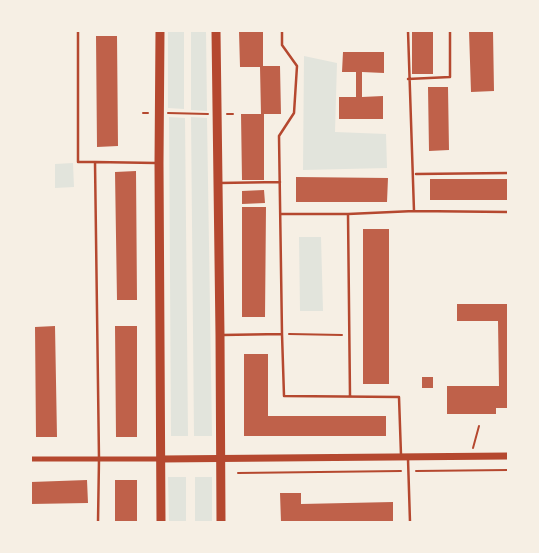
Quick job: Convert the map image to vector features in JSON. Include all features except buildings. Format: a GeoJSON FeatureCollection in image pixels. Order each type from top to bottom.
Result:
{"type":"FeatureCollection","features":[{"type":"Feature","properties":{"kind":"main road"},"geometry":{"type":"LineString","coordinates":[[160,31],[161,522]]}},
{"type":"Feature","properties":{"kind":"main road"},"geometry":{"type":"LineString","coordinates":[[216,31],[221,522]]}},
{"type":"Feature","properties":{"kind":"street"},"geometry":{"type":"LineString","coordinates":[[31,460],[508,456]]}},
{"type":"Feature","properties":{"kind":"lane"},"geometry":{"type":"LineString","coordinates":[[78,31],[78,162],[159,162]]}},
{"type":"Feature","properties":{"kind":"lane"},"geometry":{"type":"LineString","coordinates":[[282,31],[282,45],[297,66],[294,114],[280,136],[284,396],[399,397],[405,457],[409,471],[410,522]]}},
{"type":"Feature","properties":{"kind":"lane"},"geometry":{"type":"LineString","coordinates":[[408,31],[408,80],[414,211]]}},
{"type":"Feature","properties":{"kind":"lane"},"geometry":{"type":"LineString","coordinates":[[408,80],[450,78],[450,31]]}},
{"type":"Feature","properties":{"kind":"lane"},"geometry":{"type":"LineString","coordinates":[[95,162],[99,459],[98,522]]}},
{"type":"Feature","properties":{"kind":"lane"},"geometry":{"type":"LineString","coordinates":[[416,174],[508,173]]}},
{"type":"Feature","properties":{"kind":"lane"},"geometry":{"type":"LineString","coordinates":[[218,183],[280,182]]}},
{"type":"Feature","properties":{"kind":"lane"},"geometry":{"type":"LineString","coordinates":[[281,214],[348,214],[414,211],[508,212]]}},
{"type":"Feature","properties":{"kind":"lane"},"geometry":{"type":"LineString","coordinates":[[348,214],[350,396]]}},
{"type":"Feature","properties":{"kind":"lane"},"geometry":{"type":"LineString","coordinates":[[220,335],[282,334]]}},
{"type":"Feature","properties":{"kind":"path"},"geometry":{"type":"LineString","coordinates":[[143,113],[148,113]]}},
{"type":"Feature","properties":{"kind":"path"},"geometry":{"type":"LineString","coordinates":[[168,113],[208,114]]}},
{"type":"Feature","properties":{"kind":"path"},"geometry":{"type":"LineString","coordinates":[[226,114],[233,114]]}},
{"type":"Feature","properties":{"kind":"path"},"geometry":{"type":"LineString","coordinates":[[282,334],[349,335]]}},
{"type":"Feature","properties":{"kind":"path"},"geometry":{"type":"LineString","coordinates":[[472,451],[479,426]]}},
{"type":"Feature","properties":{"kind":"path"},"geometry":{"type":"LineString","coordinates":[[472,464],[472,471]]}},
{"type":"Feature","properties":{"kind":"path"},"geometry":{"type":"LineString","coordinates":[[238,473],[508,470]]}},
{"type":"Feature","properties":{"kind":"shaded area"},"geometry":{"type":"Polygon","coordinates":[[[168,31],[184,31],[184,109],[168,108],[168,31]]]}},
{"type":"Feature","properties":{"kind":"shaded area"},"geometry":{"type":"Polygon","coordinates":[[[191,31],[206,31],[207,111],[191,110],[191,31]]]}},
{"type":"Feature","properties":{"kind":"shaded area"},"geometry":{"type":"Polygon","coordinates":[[[304,56],[337,63],[335,132],[386,134],[387,168],[303,170],[304,56]]]}},
{"type":"Feature","properties":{"kind":"shaded area"},"geometry":{"type":"Polygon","coordinates":[[[169,117],[185,118],[188,436],[171,436],[169,117]]]}},
{"type":"Feature","properties":{"kind":"shaded area"},"geometry":{"type":"Polygon","coordinates":[[[191,117],[207,118],[212,436],[194,436],[191,117]]]}},
{"type":"Feature","properties":{"kind":"shaded area"},"geometry":{"type":"Polygon","coordinates":[[[73,163],[74,187],[55,188],[55,164],[73,163]]]}},
{"type":"Feature","properties":{"kind":"shaded area"},"geometry":{"type":"Polygon","coordinates":[[[299,237],[321,237],[323,311],[300,311],[299,237]]]}},
{"type":"Feature","properties":{"kind":"shaded area"},"geometry":{"type":"Polygon","coordinates":[[[168,477],[186,477],[186,522],[169,522],[168,477]]]}},
{"type":"Feature","properties":{"kind":"shaded area"},"geometry":{"type":"Polygon","coordinates":[[[195,477],[212,477],[212,522],[195,522],[195,477]]]}}]}
